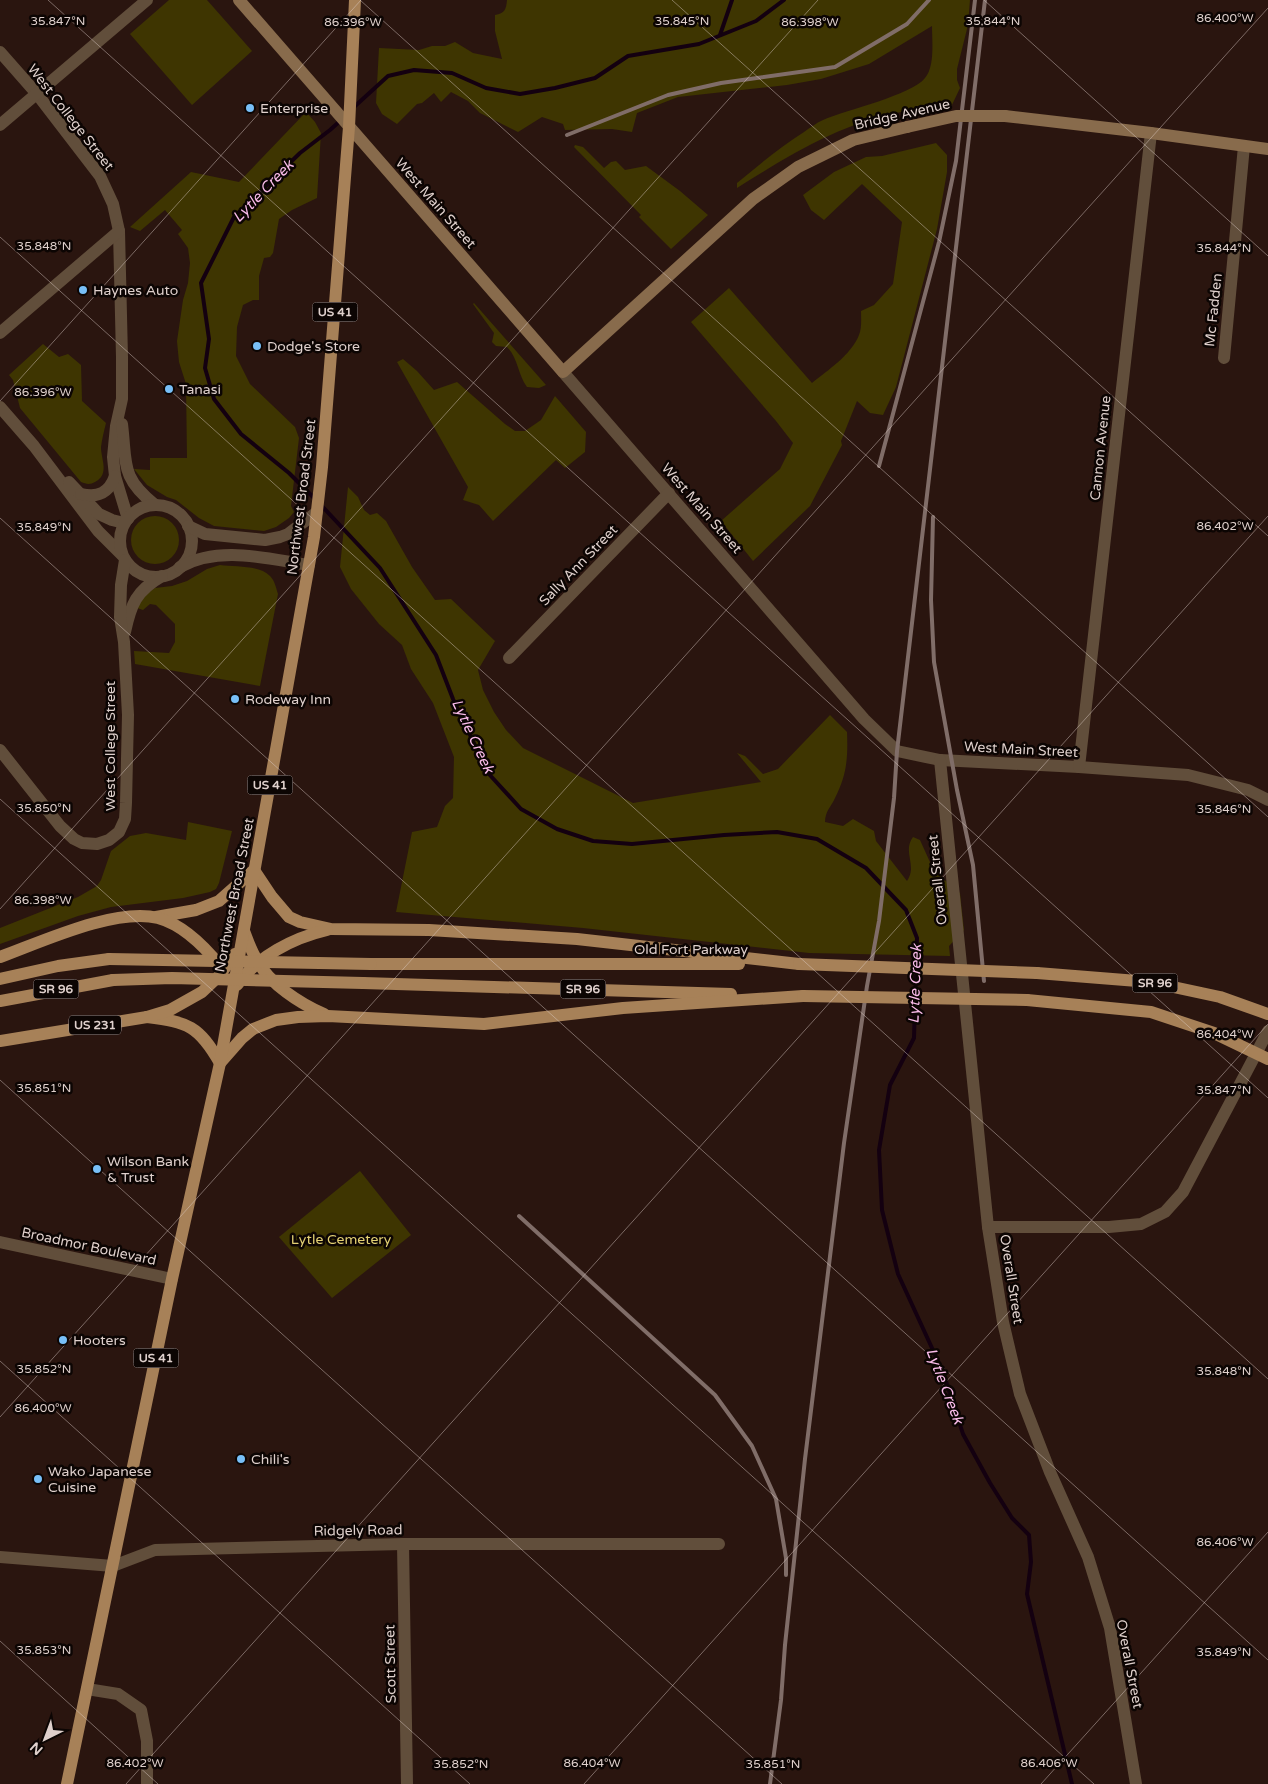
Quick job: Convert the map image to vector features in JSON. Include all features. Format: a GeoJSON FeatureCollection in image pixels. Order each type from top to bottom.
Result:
{"type":"FeatureCollection","features":[{"type":"Feature","properties":{"kind":"main road","name":"Northwest Broad Street"},"geometry":{"type":"LineString","coordinates":[[67,1784],[172,1279],[220,1063],[231,994],[270,790],[276,741],[314,537],[322,467],[347,156],[355,0]]}},
{"type":"Feature","properties":{"kind":"main road"},"geometry":{"type":"LineString","coordinates":[[0,957],[102,921],[125,917],[156,917],[196,910],[221,901],[254,870],[272,897],[289,916],[300,922],[332,929],[429,930],[578,938],[799,964]]}},
{"type":"Feature","properties":{"kind":"main road"},"geometry":{"type":"LineString","coordinates":[[156,917],[186,932],[206,949],[224,971],[231,994]]}},
{"type":"Feature","properties":{"kind":"main road"},"geometry":{"type":"LineString","coordinates":[[231,994],[239,982],[258,963],[292,942],[308,935],[332,929]]}},
{"type":"Feature","properties":{"kind":"main road"},"geometry":{"type":"LineString","coordinates":[[244,931],[258,963],[271,978],[295,999],[328,1016]]}},
{"type":"Feature","properties":{"kind":"main road"},"geometry":{"type":"LineString","coordinates":[[147,1017],[170,1010],[202,992],[224,971],[234,957],[244,931]]}},
{"type":"Feature","properties":{"kind":"main road","name":"Old Fort Parkway"},"geometry":{"type":"LineString","coordinates":[[0,979],[58,966],[109,959],[370,964],[799,964],[1037,973],[1150,982],[1220,997],[1268,1014]]}},
{"type":"Feature","properties":{"kind":"main road","name":"SR 96"},"geometry":{"type":"LineString","coordinates":[[0,1001],[113,980],[182,978],[803,996],[1027,1000],[1151,1012],[1214,1032],[1262,1056]]}},
{"type":"Feature","properties":{"kind":"main road"},"geometry":{"type":"LineString","coordinates":[[147,1017],[176,1021],[194,1030],[210,1046],[220,1063],[242,1038],[253,1029],[276,1020],[298,1017],[328,1016],[484,1024],[623,1008],[803,996]]}},
{"type":"Feature","properties":{"kind":"main road","name":"US 231"},"geometry":{"type":"LineString","coordinates":[[0,1041],[147,1017]]}},
{"type":"Feature","properties":{"kind":"street"},"geometry":{"type":"LineString","coordinates":[[0,125],[147,0]]}},
{"type":"Feature","properties":{"kind":"street","name":"West Main Street"},"geometry":{"type":"LineString","coordinates":[[239,0],[670,493],[864,719],[897,751],[940,760],[1188,775],[1248,790],[1268,800]]}},
{"type":"Feature","properties":{"kind":"street","name":"West College Street"},"geometry":{"type":"LineString","coordinates":[[0,52],[37,94],[100,176],[113,204],[119,231],[122,358],[122,399],[113,448],[115,476],[126,521]]}},
{"type":"Feature","properties":{"kind":"street","name":"Bridge Avenue"},"geometry":{"type":"LineString","coordinates":[[564,372],[753,199],[798,168],[853,140],[956,116],[1005,116],[1268,149]]}},
{"type":"Feature","properties":{"kind":"street","name":"Cannon Avenue"},"geometry":{"type":"LineString","coordinates":[[1079,767],[1150,133]]}},
{"type":"Feature","properties":{"kind":"street","name":"Mc Fadden"},"geometry":{"type":"LineString","coordinates":[[1224,358],[1244,146]]}},
{"type":"Feature","properties":{"kind":"street"},"geometry":{"type":"LineString","coordinates":[[0,333],[119,231]]}},
{"type":"Feature","properties":{"kind":"street"},"geometry":{"type":"LineString","coordinates":[[0,406],[34,446],[98,531],[131,566],[145,575],[162,576],[192,560],[214,555],[236,555],[309,565]]}},
{"type":"Feature","properties":{"kind":"street","name":"West College Street"},"geometry":{"type":"LineString","coordinates":[[120,414],[125,463],[129,478],[140,493],[155,505]]}},
{"type":"Feature","properties":{"kind":"street"},"geometry":{"type":"LineString","coordinates":[[34,446],[99,514],[112,520],[126,521]]}},
{"type":"Feature","properties":{"kind":"street"},"geometry":{"type":"LineString","coordinates":[[81,494],[97,496],[104,492],[115,476]]}},
{"type":"Feature","properties":{"kind":"street","name":"Sally Ann Street"},"geometry":{"type":"LineString","coordinates":[[509,658],[670,493]]}},
{"type":"Feature","properties":{"kind":"street"},"geometry":{"type":"LineString","coordinates":[[124,558],[120,545],[120,534],[126,521],[135,511],[144,507],[165,506],[183,517],[191,535],[189,554],[178,568]]}},
{"type":"Feature","properties":{"kind":"street"},"geometry":{"type":"LineString","coordinates":[[188,526],[205,534],[265,540],[288,534],[317,512]]}},
{"type":"Feature","properties":{"kind":"street","name":"West College Street"},"geometry":{"type":"LineString","coordinates":[[0,750],[69,835],[90,844],[105,842],[119,832],[125,819],[126,810],[128,715],[124,642],[120,617],[124,558]]}},
{"type":"Feature","properties":{"kind":"street","name":"West College Street"},"geometry":{"type":"LineString","coordinates":[[124,642],[133,602],[146,586],[162,576]]}},
{"type":"Feature","properties":{"kind":"street","name":"Overall Street"},"geometry":{"type":"LineString","coordinates":[[940,760],[988,1227],[1003,1322],[1020,1394],[1050,1472],[1088,1557],[1110,1628],[1136,1784]]}},
{"type":"Feature","properties":{"kind":"street"},"geometry":{"type":"LineString","coordinates":[[988,1227],[1142,1224],[1165,1212],[1182,1192],[1262,1056],[1268,1030]]}},
{"type":"Feature","properties":{"kind":"street","name":"Broadmor Boulevard"},"geometry":{"type":"LineString","coordinates":[[0,1242],[172,1279]]}},
{"type":"Feature","properties":{"kind":"street","name":"Ridgely Road"},"geometry":{"type":"LineString","coordinates":[[0,1557],[113,1566],[155,1550],[403,1544],[719,1544]]}},
{"type":"Feature","properties":{"kind":"street","name":"Scott Street"},"geometry":{"type":"LineString","coordinates":[[403,1544],[407,1784]]}},
{"type":"Feature","properties":{"kind":"street"},"geometry":{"type":"LineString","coordinates":[[87,1689],[118,1694],[140,1710],[147,1742],[147,1784]]}},
{"type":"Feature","properties":{"kind":"green space"},"geometry":{"type":"Polygon","coordinates":[[[169,0],[207,0],[252,51],[192,105],[130,34],[169,0]]]}},
{"type":"Feature","properties":{"kind":"green space"},"geometry":{"type":"Polygon","coordinates":[[[507,0],[970,0],[968,25],[957,69],[957,80],[960,88],[951,107],[901,112],[857,124],[836,132],[795,153],[737,188],[737,183],[786,144],[823,120],[893,96],[918,84],[925,78],[930,67],[932,26],[869,64],[821,79],[787,85],[678,97],[637,113],[632,132],[612,129],[565,130],[563,124],[542,117],[518,132],[480,113],[468,101],[451,92],[441,102],[434,93],[422,103],[417,104],[397,124],[382,114],[376,103],[379,48],[419,50],[432,46],[445,46],[455,42],[473,53],[502,59],[495,31],[495,15],[504,10],[507,0]]]}},
{"type":"Feature","properties":{"kind":"green space"},"geometry":{"type":"Polygon","coordinates":[[[306,112],[315,122],[321,133],[317,198],[292,210],[279,219],[273,253],[270,257],[264,258],[259,276],[259,300],[253,300],[243,305],[237,327],[236,356],[250,384],[295,427],[299,438],[291,506],[294,512],[276,527],[264,531],[214,526],[199,518],[176,500],[147,485],[134,469],[150,470],[150,458],[187,458],[186,384],[179,362],[177,341],[190,263],[188,248],[178,234],[182,230],[165,210],[140,231],[130,227],[191,172],[239,182],[306,112]]]}},
{"type":"Feature","properties":{"kind":"green space"},"geometry":{"type":"Polygon","coordinates":[[[936,143],[947,155],[947,172],[937,229],[896,387],[883,415],[870,413],[857,401],[841,441],[842,445],[810,506],[753,561],[721,521],[780,469],[793,443],[691,322],[729,288],[812,383],[851,349],[860,332],[861,311],[874,305],[893,284],[902,222],[862,184],[824,220],[811,210],[803,195],[834,172],[866,157],[882,156],[936,143]]]}},
{"type":"Feature","properties":{"kind":"green space"},"geometry":{"type":"Polygon","coordinates":[[[575,145],[583,147],[604,168],[611,162],[616,161],[625,170],[646,166],[708,215],[671,249],[639,217],[641,215],[574,147],[575,145]]]}},
{"type":"Feature","properties":{"kind":"green space"},"geometry":{"type":"Polygon","coordinates":[[[474,303],[546,385],[539,388],[527,387],[511,351],[507,347],[496,346],[492,342],[494,333],[474,303]]]}},
{"type":"Feature","properties":{"kind":"green space"},"geometry":{"type":"Polygon","coordinates":[[[43,344],[59,357],[68,354],[81,365],[82,401],[106,423],[101,447],[103,471],[100,479],[93,483],[81,482],[20,408],[13,380],[9,375],[43,344]]]}},
{"type":"Feature","properties":{"kind":"green space"},"geometry":{"type":"Polygon","coordinates":[[[403,359],[434,390],[457,382],[515,431],[525,431],[541,420],[555,396],[586,432],[585,452],[565,468],[556,460],[493,521],[479,505],[463,500],[468,487],[397,362],[403,359]]]}},
{"type":"Feature","properties":{"kind":"green space"},"geometry":{"type":"Polygon","coordinates":[[[348,487],[358,497],[364,510],[370,515],[377,513],[386,521],[412,567],[435,600],[451,599],[495,641],[478,670],[483,690],[506,730],[523,748],[633,803],[761,782],[737,753],[745,756],[763,774],[778,769],[830,715],[847,732],[847,750],[842,782],[827,812],[825,822],[843,826],[853,819],[874,831],[876,841],[907,881],[911,871],[909,845],[913,837],[920,840],[934,871],[960,893],[964,930],[949,946],[950,956],[809,953],[583,928],[396,912],[412,832],[437,827],[445,806],[453,798],[454,757],[433,703],[411,669],[402,645],[379,624],[351,589],[340,567],[348,487]]]}},
{"type":"Feature","properties":{"kind":"green space"},"geometry":{"type":"Polygon","coordinates":[[[155,516],[164,518],[172,523],[177,531],[179,540],[177,549],[172,557],[164,562],[155,564],[146,562],[138,557],[133,549],[131,540],[133,531],[138,523],[146,518],[155,516]]]}},
{"type":"Feature","properties":{"kind":"green space"},"geometry":{"type":"Polygon","coordinates":[[[220,565],[260,570],[270,576],[276,587],[278,594],[260,686],[135,664],[134,651],[169,653],[175,642],[175,624],[156,605],[150,604],[143,610],[137,608],[146,594],[155,588],[172,586],[187,581],[207,569],[220,565]]]}},
{"type":"Feature","properties":{"kind":"green space"},"geometry":{"type":"Polygon","coordinates":[[[188,822],[232,831],[216,889],[183,898],[111,907],[78,916],[0,944],[0,928],[78,897],[97,886],[111,851],[130,836],[146,833],[186,840],[188,822]]]}},
{"type":"Feature","properties":{"kind":"green space","name":"Lytle Cemetery"},"geometry":{"type":"Polygon","coordinates":[[[360,1171],[411,1235],[332,1298],[279,1237],[360,1171]]]}},
{"type":"Feature","properties":{"kind":"waterway"},"geometry":{"type":"LineString","coordinates":[[720,35],[732,0]]}},
{"type":"Feature","properties":{"kind":"waterway","name":"Lytle Creek"},"geometry":{"type":"LineString","coordinates":[[354,107],[388,76],[414,70],[452,73],[486,88],[520,94],[555,88],[595,78],[628,56],[699,44],[756,21],[784,0]]}},
{"type":"Feature","properties":{"kind":"waterway","name":"Lytle Creek"},"geometry":{"type":"LineString","coordinates":[[315,499],[289,473],[241,434],[214,399],[205,368],[209,339],[201,283],[234,217],[300,153],[340,121]]}},
{"type":"Feature","properties":{"kind":"waterway","name":"Lytle Creek"},"geometry":{"type":"LineString","coordinates":[[320,504],[380,568],[436,655],[453,699],[488,773],[521,809],[557,829],[593,841],[632,844],[777,832],[817,839],[866,868],[906,910],[917,938],[914,1038],[890,1085],[879,1150],[882,1210],[898,1274],[943,1372],[963,1434],[1012,1518],[1029,1535],[1031,1562],[1027,1594],[1072,1784]]}},
{"type":"Feature","properties":{"kind":"railway"},"geometry":{"type":"LineString","coordinates":[[567,135],[668,95],[721,83],[835,67],[907,24],[929,0]]}},
{"type":"Feature","properties":{"kind":"railway"},"geometry":{"type":"LineString","coordinates":[[879,466],[939,242],[956,161],[975,0]]}},
{"type":"Feature","properties":{"kind":"railway"},"geometry":{"type":"LineString","coordinates":[[770,1784],[781,1700],[805,1459],[844,1143],[867,986],[879,921],[894,798],[897,751],[985,0]]}},
{"type":"Feature","properties":{"kind":"railway"},"geometry":{"type":"LineString","coordinates":[[933,517],[931,600],[934,662],[957,790],[973,865],[984,981]]}},
{"type":"Feature","properties":{"kind":"railway"},"geometry":{"type":"LineString","coordinates":[[519,1216],[715,1395],[752,1446],[776,1499],[786,1558],[786,1575]]}},
{"type":"Feature","properties":{"kind":"place","name":"Enterprise"},"geometry":{"type":"Point","coordinates":[250,108]}},
{"type":"Feature","properties":{"kind":"place","name":"Haynes Auto"},"geometry":{"type":"Point","coordinates":[83,290]}},
{"type":"Feature","properties":{"kind":"place","name":"Dodge's Store"},"geometry":{"type":"Point","coordinates":[257,346]}},
{"type":"Feature","properties":{"kind":"place","name":"Tanasi"},"geometry":{"type":"Point","coordinates":[169,389]}},
{"type":"Feature","properties":{"kind":"place","name":"Rodeway Inn"},"geometry":{"type":"Point","coordinates":[235,699]}},
{"type":"Feature","properties":{"kind":"place","name":"Wilson Bank & Trust"},"geometry":{"type":"Point","coordinates":[97,1169]}},
{"type":"Feature","properties":{"kind":"place","name":"Hooters"},"geometry":{"type":"Point","coordinates":[63,1340]}},
{"type":"Feature","properties":{"kind":"place","name":"Chili's"},"geometry":{"type":"Point","coordinates":[241,1459]}},
{"type":"Feature","properties":{"kind":"place","name":"Wako Japanese Cuisine"},"geometry":{"type":"Point","coordinates":[38,1479]}}]}
